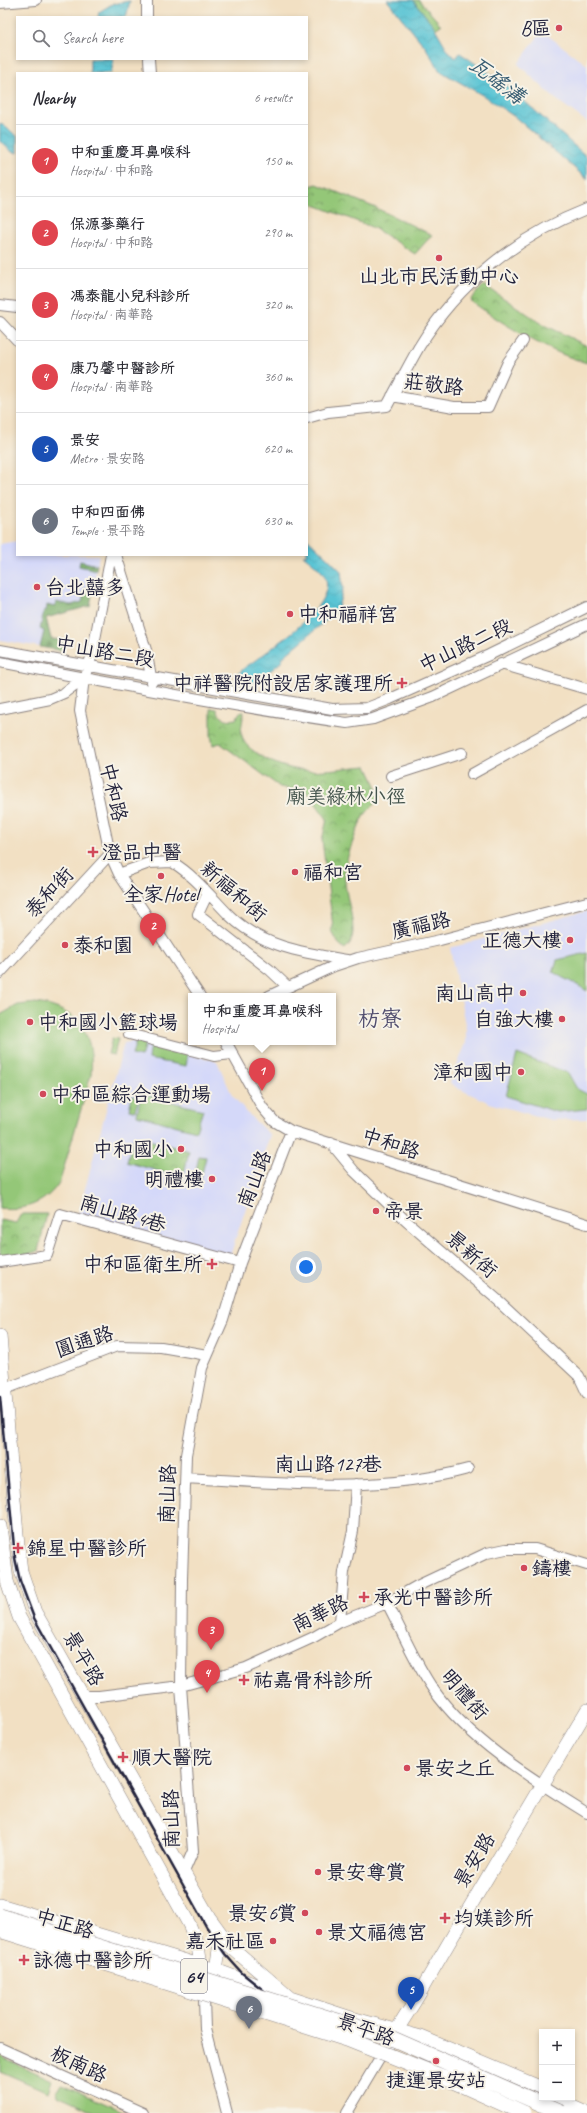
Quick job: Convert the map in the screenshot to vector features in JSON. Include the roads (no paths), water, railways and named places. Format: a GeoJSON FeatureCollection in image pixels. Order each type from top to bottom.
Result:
{"type":"FeatureCollection","features":[{"type":"Feature","properties":{"kind":"highway","name":"64"},"geometry":{"type":"LineString","coordinates":[[0,1916],[392,2033],[562,2113]]}},
{"type":"Feature","properties":{"kind":"highway","name":"64"},"geometry":{"type":"LineString","coordinates":[[0,1930],[347,2039],[455,2082],[524,2113]]}},
{"type":"Feature","properties":{"kind":"highway"},"geometry":{"type":"LineString","coordinates":[[392,2033],[420,2041],[539,2093]]}},
{"type":"Feature","properties":{"kind":"highway"},"geometry":{"type":"LineString","coordinates":[[557,2101],[584,2113]]}},
{"type":"Feature","properties":{"kind":"main road","name":"景平路"},"geometry":{"type":"LineString","coordinates":[[0,1336],[2,1390],[21,1571],[28,1595],[41,1624],[183,1874],[221,1936],[242,1957],[290,1998]]}},
{"type":"Feature","properties":{"kind":"main road","name":"景平路"},"geometry":{"type":"LineString","coordinates":[[0,1526],[6,1581],[19,1617],[189,1924],[198,1946],[205,1991],[246,2011],[344,2041],[508,2113]]}},
{"type":"Feature","properties":{"kind":"main road","name":"景安路"},"geometry":{"type":"LineString","coordinates":[[381,2056],[392,2033],[421,1990],[474,1898],[587,1710]]}},
{"type":"Feature","properties":{"kind":"main road","name":"中正路"},"geometry":{"type":"LineString","coordinates":[[0,1905],[202,1966]]}},
{"type":"Feature","properties":{"kind":"main road","name":"中正路"},"geometry":{"type":"LineString","coordinates":[[0,1923],[205,1991]]}},
{"type":"Feature","properties":{"kind":"main road","name":"中正路"},"geometry":{"type":"LineString","coordinates":[[0,1936],[205,1991],[262,1987]]}},
{"type":"Feature","properties":{"kind":"main road"},"geometry":{"type":"LineString","coordinates":[[205,1991],[216,1970],[221,1936]]}},
{"type":"Feature","properties":{"kind":"main road","name":"景平路"},"geometry":{"type":"LineString","coordinates":[[202,1966],[392,2033],[421,2037],[539,2087]]}},
{"type":"Feature","properties":{"kind":"main road","name":"景平路"},"geometry":{"type":"LineString","coordinates":[[392,2033],[415,2052],[547,2113]]}},
{"type":"Feature","properties":{"kind":"main road"},"geometry":{"type":"LineString","coordinates":[[573,2101],[587,2107]]}},
{"type":"Feature","properties":{"kind":"street"},"geometry":{"type":"LineString","coordinates":[[0,3],[36,0]]}},
{"type":"Feature","properties":{"kind":"street"},"geometry":{"type":"LineString","coordinates":[[146,0],[147,16]]}},
{"type":"Feature","properties":{"kind":"street"},"geometry":{"type":"LineString","coordinates":[[150,60],[150,72]]}},
{"type":"Feature","properties":{"kind":"street"},"geometry":{"type":"LineString","coordinates":[[392,396],[429,332],[457,296],[490,265],[538,231],[587,209]]}},
{"type":"Feature","properties":{"kind":"street"},"geometry":{"type":"LineString","coordinates":[[0,305],[16,307]]}},
{"type":"Feature","properties":{"kind":"street"},"geometry":{"type":"LineString","coordinates":[[0,322],[16,339]]}},
{"type":"Feature","properties":{"kind":"street","name":"莊敬路"},"geometry":{"type":"LineString","coordinates":[[308,418],[328,412],[387,406],[392,396],[454,407],[488,407],[508,362],[522,341]]}},
{"type":"Feature","properties":{"kind":"street","name":"中和路"},"geometry":{"type":"LineString","coordinates":[[111,556],[88,666],[84,678],[80,711],[110,854],[119,874],[198,993]]}},
{"type":"Feature","properties":{"kind":"street"},"geometry":{"type":"LineString","coordinates":[[116,556],[146,650],[150,678],[155,692]]}},
{"type":"Feature","properties":{"kind":"street","name":"中山路二段"},"geometry":{"type":"LineString","coordinates":[[0,650],[150,678],[332,709],[367,708],[489,655],[587,607]]}},
{"type":"Feature","properties":{"kind":"street","name":"中山路二段"},"geometry":{"type":"LineString","coordinates":[[0,662],[96,679],[155,692],[347,723],[373,719],[433,697],[587,624]]}},
{"type":"Feature","properties":{"kind":"street"},"geometry":{"type":"LineString","coordinates":[[501,664],[587,689]]}},
{"type":"Feature","properties":{"kind":"street"},"geometry":{"type":"LineString","coordinates":[[0,709],[50,699],[64,693],[84,678]]}},
{"type":"Feature","properties":{"kind":"street"},"geometry":{"type":"LineString","coordinates":[[472,774],[583,712]]}},
{"type":"Feature","properties":{"kind":"street"},"geometry":{"type":"LineString","coordinates":[[392,776],[462,753]]}},
{"type":"Feature","properties":{"kind":"street","name":"泰和街"},"geometry":{"type":"LineString","coordinates":[[0,973],[110,854]]}},
{"type":"Feature","properties":{"kind":"street","name":"新福和街"},"geometry":{"type":"LineString","coordinates":[[119,874],[149,863],[172,862],[208,893],[237,922],[267,942],[295,951],[352,961]]}},
{"type":"Feature","properties":{"kind":"street"},"geometry":{"type":"LineString","coordinates":[[208,893],[198,914],[255,960],[270,970],[288,986]]}},
{"type":"Feature","properties":{"kind":"street","name":"廣福路"},"geometry":{"type":"LineString","coordinates":[[275,993],[334,966],[587,902]]}},
{"type":"Feature","properties":{"kind":"street"},"geometry":{"type":"LineString","coordinates":[[128,1034],[214,1056],[232,1054]]}},
{"type":"Feature","properties":{"kind":"street","name":"中和路"},"geometry":{"type":"LineString","coordinates":[[228,1045],[262,1107],[274,1121],[291,1131],[587,1224]]}},
{"type":"Feature","properties":{"kind":"street","name":"南山路"},"geometry":{"type":"LineString","coordinates":[[183,1874],[193,1851],[181,1686],[182,1579],[186,1478],[190,1430],[198,1387],[207,1355],[223,1320],[240,1263],[291,1131]]}},
{"type":"Feature","properties":{"kind":"street","name":"景新街"},"geometry":{"type":"LineString","coordinates":[[331,1143],[354,1171],[405,1220],[500,1302],[579,1376],[587,1394]]}},
{"type":"Feature","properties":{"kind":"street","name":"南山路4巷"},"geometry":{"type":"LineString","coordinates":[[0,1262],[47,1255],[60,1214],[240,1263]]}},
{"type":"Feature","properties":{"kind":"street","name":"圓通路"},"geometry":{"type":"LineString","coordinates":[[2,1390],[117,1346],[161,1347],[207,1355]]}},
{"type":"Feature","properties":{"kind":"street","name":"南山路127巷"},"geometry":{"type":"LineString","coordinates":[[186,1478],[356,1484],[404,1482],[468,1469]]}},
{"type":"Feature","properties":{"kind":"street"},"geometry":{"type":"LineString","coordinates":[[340,1622],[344,1572],[353,1531],[356,1484]]}},
{"type":"Feature","properties":{"kind":"street","name":"南華路"},"geometry":{"type":"LineString","coordinates":[[83,1696],[181,1686],[246,1668],[314,1637],[340,1622],[387,1603],[417,1586],[487,1553],[506,1549],[535,1549],[587,1565]]}},
{"type":"Feature","properties":{"kind":"street","name":"明禮街"},"geometry":{"type":"LineString","coordinates":[[387,1603],[433,1690],[450,1710],[481,1740],[543,1785],[587,1813]]}},
{"type":"Feature","properties":{"kind":"street"},"geometry":{"type":"LineString","coordinates":[[174,1857],[187,1853],[192,1843]]}},
{"type":"Feature","properties":{"kind":"street"},"geometry":{"type":"LineString","coordinates":[[205,1991],[204,2029],[227,2113]]}},
{"type":"Feature","properties":{"kind":"street","name":"板南路"},"geometry":{"type":"LineString","coordinates":[[0,2048],[143,2113]]}},
{"type":"Feature","properties":{"kind":"street","name":"景安路"},"geometry":{"type":"LineString","coordinates":[[346,2113],[381,2056]]}},
{"type":"Feature","properties":{"kind":"water","name":"瓦磘溝"},"geometry":{"type":"Polygon","coordinates":[[[387,0],[413,0],[433,25],[450,54],[456,58],[460,53],[505,84],[587,157],[587,179],[515,117],[484,96],[440,71],[426,48],[387,0]]]}},
{"type":"Feature","properties":{"kind":"water"},"geometry":{"type":"Polygon","coordinates":[[[130,1],[126,16],[98,16],[99,12],[112,4],[130,1]]]}},
{"type":"Feature","properties":{"kind":"water"},"geometry":{"type":"Polygon","coordinates":[[[90,60],[114,60],[111,72],[90,72],[90,60]]]}},
{"type":"Feature","properties":{"kind":"water"},"geometry":{"type":"Polygon","coordinates":[[[0,123],[16,135],[16,153],[11,151],[0,141],[0,123]]]}},
{"type":"Feature","properties":{"kind":"water"},"geometry":{"type":"Polygon","coordinates":[[[308,539],[341,571],[343,589],[337,611],[282,658],[283,661],[251,685],[235,682],[236,677],[243,669],[296,629],[321,602],[326,589],[325,577],[319,568],[304,556],[308,556],[308,539]]]}},
{"type":"Feature","properties":{"kind":"railway"},"geometry":{"type":"LineString","coordinates":[[0,1397],[15,1558],[20,1581],[34,1618],[207,1928],[225,1954],[242,1973],[268,1994],[296,2010],[402,2047],[547,2113]]}},
{"type":"Feature","properties":{"kind":"place","name":"B區"},"geometry":{"type":"Point","coordinates":[559,28]}},
{"type":"Feature","properties":{"kind":"place","name":"山北市民活動中心"},"geometry":{"type":"Point","coordinates":[439,258]}},
{"type":"Feature","properties":{"kind":"place","name":"台北囍多"},"geometry":{"type":"Point","coordinates":[37,587]}},
{"type":"Feature","properties":{"kind":"place","name":"中和福祥宮"},"geometry":{"type":"Point","coordinates":[290,614]}},
{"type":"Feature","properties":{"kind":"place","name":"中祥醫院附設居家護理所"},"geometry":{"type":"Point","coordinates":[402,683]}},
{"type":"Feature","properties":{"kind":"place","name":"澄品中醫"},"geometry":{"type":"Point","coordinates":[93,852]}},
{"type":"Feature","properties":{"kind":"place","name":"福和宮"},"geometry":{"type":"Point","coordinates":[295,872]}},
{"type":"Feature","properties":{"kind":"place","name":"全家Hotel"},"geometry":{"type":"Point","coordinates":[161,876]}},
{"type":"Feature","properties":{"kind":"place","name":"正德大樓"},"geometry":{"type":"Point","coordinates":[570,940]}},
{"type":"Feature","properties":{"kind":"place","name":"泰和園"},"geometry":{"type":"Point","coordinates":[65,945]}},
{"type":"Feature","properties":{"kind":"place","name":"保源蔘藥行"},"geometry":{"type":"Point","coordinates":[153,946]}},
{"type":"Feature","properties":{"kind":"place","name":"南山高中"},"geometry":{"type":"Point","coordinates":[523,993]}},
{"type":"Feature","properties":{"kind":"place","name":"自強大樓"},"geometry":{"type":"Point","coordinates":[562,1019]}},
{"type":"Feature","properties":{"kind":"place","name":"中和國小籃球場"},"geometry":{"type":"Point","coordinates":[30,1022]}},
{"type":"Feature","properties":{"kind":"place","name":"漳和國中"},"geometry":{"type":"Point","coordinates":[521,1072]}},
{"type":"Feature","properties":{"kind":"place","name":"中和重慶耳鼻喉科"},"geometry":{"type":"Point","coordinates":[262,1091]}},
{"type":"Feature","properties":{"kind":"place","name":"中和區綜合運動場"},"geometry":{"type":"Point","coordinates":[43,1094]}},
{"type":"Feature","properties":{"kind":"place","name":"中和國小"},"geometry":{"type":"Point","coordinates":[181,1149]}},
{"type":"Feature","properties":{"kind":"place","name":"明禮樓"},"geometry":{"type":"Point","coordinates":[212,1179]}},
{"type":"Feature","properties":{"kind":"place","name":"帝景"},"geometry":{"type":"Point","coordinates":[376,1211]}},
{"type":"Feature","properties":{"kind":"place","name":"中和區衛生所"},"geometry":{"type":"Point","coordinates":[212,1264]}},
{"type":"Feature","properties":{"kind":"place","name":"錦星中醫診所"},"geometry":{"type":"Point","coordinates":[18,1548]}},
{"type":"Feature","properties":{"kind":"place","name":"鑄樓"},"geometry":{"type":"Point","coordinates":[524,1568]}},
{"type":"Feature","properties":{"kind":"place","name":"承光中醫診所"},"geometry":{"type":"Point","coordinates":[364,1597]}},
{"type":"Feature","properties":{"kind":"place","name":"馮泰龍小兒科診所"},"geometry":{"type":"Point","coordinates":[211,1650]}},
{"type":"Feature","properties":{"kind":"place","name":"祐嘉骨科診所"},"geometry":{"type":"Point","coordinates":[244,1680]}},
{"type":"Feature","properties":{"kind":"place","name":"康乃馨中醫診所"},"geometry":{"type":"Point","coordinates":[207,1693]}},
{"type":"Feature","properties":{"kind":"place","name":"順大醫院"},"geometry":{"type":"Point","coordinates":[123,1757]}},
{"type":"Feature","properties":{"kind":"place","name":"景安之丘"},"geometry":{"type":"Point","coordinates":[407,1768]}},
{"type":"Feature","properties":{"kind":"place","name":"景安尊賞"},"geometry":{"type":"Point","coordinates":[318,1872]}},
{"type":"Feature","properties":{"kind":"place","name":"景安6賞"},"geometry":{"type":"Point","coordinates":[305,1913]}},
{"type":"Feature","properties":{"kind":"place","name":"均媄診所"},"geometry":{"type":"Point","coordinates":[445,1918]}},
{"type":"Feature","properties":{"kind":"place","name":"景文福德宮"},"geometry":{"type":"Point","coordinates":[319,1932]}},
{"type":"Feature","properties":{"kind":"place","name":"嘉禾社區"},"geometry":{"type":"Point","coordinates":[273,1941]}},
{"type":"Feature","properties":{"kind":"place","name":"詠德中醫診所"},"geometry":{"type":"Point","coordinates":[24,1960]}},
{"type":"Feature","properties":{"kind":"place","name":"景安"},"geometry":{"type":"Point","coordinates":[411,2010]}},
{"type":"Feature","properties":{"kind":"place","name":"中和四面佛"},"geometry":{"type":"Point","coordinates":[249,2029]}},
{"type":"Feature","properties":{"kind":"place","name":"捷運景安站"},"geometry":{"type":"Point","coordinates":[436,2061]}},
{"type":"Feature","properties":{"kind":"district","name":"枋寮"},"geometry":{"type":"Point","coordinates":[380,1018]}},
{"type":"Feature","properties":{"kind":"park label","name":"廟美綠林小徑"},"geometry":{"type":"Point","coordinates":[346,796]}}]}
